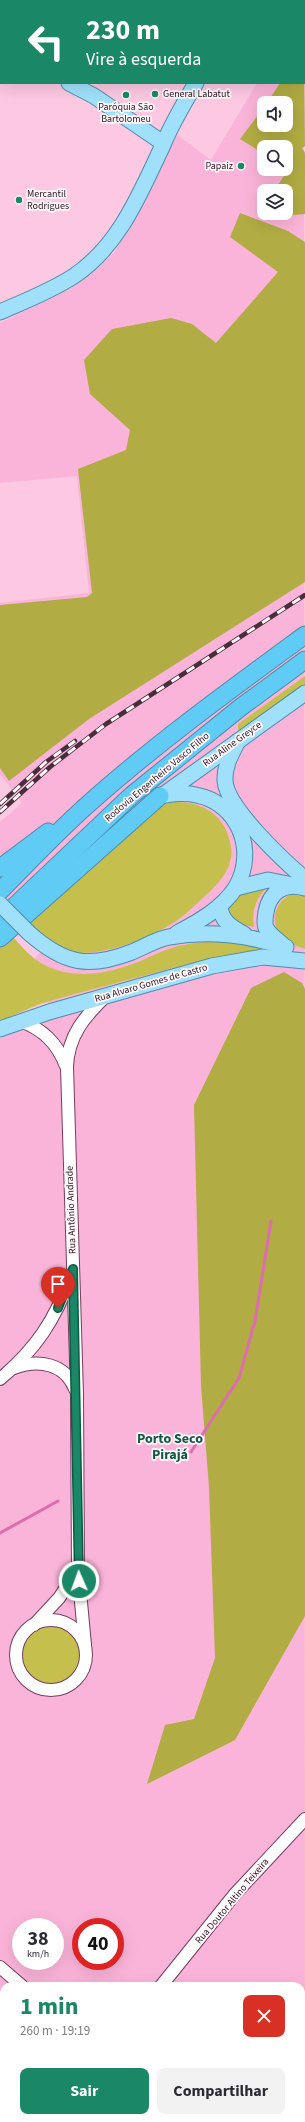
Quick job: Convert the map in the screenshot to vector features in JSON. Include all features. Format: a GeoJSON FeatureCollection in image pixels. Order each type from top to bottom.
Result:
{"type":"FeatureCollection","features":[{"type":"Feature","properties":{"kind":"highway"},"geometry":{"type":"LineString","coordinates":[[0,891],[83,808],[118,778],[214,703],[305,635]]}},
{"type":"Feature","properties":{"kind":"highway","name":"Rodovia Engenheiro Vasco Filho"},"geometry":{"type":"LineString","coordinates":[[0,920],[132,795],[241,706],[305,660]]}},
{"type":"Feature","properties":{"kind":"highway"},"geometry":{"type":"LineString","coordinates":[[0,938],[160,796]]}},
{"type":"Feature","properties":{"kind":"highway"},"geometry":{"type":"LineString","coordinates":[[0,868],[41,836],[83,808]]}},
{"type":"Feature","properties":{"kind":"main road"},"geometry":{"type":"LineString","coordinates":[[70,84],[94,96],[163,143]]}},
{"type":"Feature","properties":{"kind":"main road"},"geometry":{"type":"LineString","coordinates":[[0,312],[56,286],[85,267],[103,250],[125,222],[144,187],[163,143],[195,84]]}},
{"type":"Feature","properties":{"kind":"main road","name":"Rua Aline Greyce"},"geometry":{"type":"LineString","coordinates":[[160,796],[305,693]]}},
{"type":"Feature","properties":{"kind":"main road"},"geometry":{"type":"LineString","coordinates":[[240,738],[226,770],[225,780],[228,793],[256,830],[302,884]]}},
{"type":"Feature","properties":{"kind":"main road"},"geometry":{"type":"LineString","coordinates":[[0,904],[29,933],[51,951],[62,957],[88,962],[126,954],[168,937],[192,925],[220,906],[236,888],[243,870],[246,850],[244,838],[236,821],[222,807],[206,797],[184,793],[160,796]]}},
{"type":"Feature","properties":{"kind":"main road"},"geometry":{"type":"LineString","coordinates":[[236,888],[268,880],[302,884]]}},
{"type":"Feature","properties":{"kind":"main road"},"geometry":{"type":"LineString","coordinates":[[302,884],[281,888],[275,893],[267,906],[264,919],[266,928],[271,935],[286,947],[305,957]]}},
{"type":"Feature","properties":{"kind":"main road"},"geometry":{"type":"LineString","coordinates":[[220,906],[222,917],[225,922],[250,937]]}},
{"type":"Feature","properties":{"kind":"main road"},"geometry":{"type":"LineString","coordinates":[[168,937],[219,933],[250,937],[286,947]]}},
{"type":"Feature","properties":{"kind":"main road","name":"Rua Alvaro Gomes de Castro"},"geometry":{"type":"LineString","coordinates":[[0,1029],[20,1021],[212,966],[249,959],[278,957],[305,961]]}},
{"type":"Feature","properties":{"kind":"street","name":"Rua Antônio Andrade"},"geometry":{"type":"LineString","coordinates":[[85,1645],[78,1570],[77,1394],[67,1067],[70,1046],[77,1027],[89,1012],[106,996]]}},
{"type":"Feature","properties":{"kind":"street","name":"Rua Antônio Andrade"},"geometry":{"type":"LineString","coordinates":[[20,1021],[31,1025],[47,1035],[58,1048],[67,1067]]}},
{"type":"Feature","properties":{"kind":"street"},"geometry":{"type":"LineString","coordinates":[[0,1379],[13,1368],[40,1339],[50,1324],[73,1269]]}},
{"type":"Feature","properties":{"kind":"street"},"geometry":{"type":"LineString","coordinates":[[13,1368],[32,1363],[51,1365],[67,1375],[77,1394]]}},
{"type":"Feature","properties":{"kind":"street"},"geometry":{"type":"LineString","coordinates":[[33,1625],[44,1621],[64,1623],[79,1634],[85,1645],[85,1663],[77,1679],[68,1686],[56,1690],[39,1687],[24,1677],[18,1667],[16,1655],[18,1644],[24,1633],[59,1598],[78,1570]]}},
{"type":"Feature","properties":{"kind":"street","name":"Rua Doutor Altino Teixeira"},"geometry":{"type":"LineString","coordinates":[[164,1982],[235,1894],[305,1819]]}},
{"type":"Feature","properties":{"kind":"street"},"geometry":{"type":"LineString","coordinates":[[0,1967],[17,1982]]}},
{"type":"Feature","properties":{"kind":"shaded area","name":"Porto Seco Pirajá"},"geometry":{"type":"Polygon","coordinates":[[[256,84],[304,84],[305,1982],[0,1982],[0,1036],[49,1005],[35,958],[48,944],[0,895],[0,822],[22,803],[0,774],[0,603],[89,593],[77,476],[0,483],[0,323],[73,287],[114,253],[177,135],[211,160],[256,84]]]}},
{"type":"Feature","properties":{"kind":"shaded area"},"geometry":{"type":"Polygon","coordinates":[[[279,84],[304,84],[305,146],[302,148],[305,153],[305,214],[293,215],[293,184],[279,184],[284,176],[293,176],[293,140],[257,140],[257,150],[240,139],[257,116],[257,132],[293,132],[293,96],[272,96],[279,84]]]}},
{"type":"Feature","properties":{"kind":"shaded area"},"geometry":{"type":"Polygon","coordinates":[[[240,213],[288,231],[305,242],[305,582],[89,719],[9,781],[0,768],[0,605],[87,597],[92,593],[78,469],[126,450],[130,430],[90,394],[84,360],[112,329],[171,318],[192,324],[216,343],[278,272],[230,237],[240,213]]]}},
{"type":"Feature","properties":{"kind":"shaded area"},"geometry":{"type":"Polygon","coordinates":[[[305,676],[305,687],[240,731],[238,729],[238,724],[305,676]]]}},
{"type":"Feature","properties":{"kind":"shaded area"},"geometry":{"type":"Polygon","coordinates":[[[175,802],[190,803],[203,807],[215,815],[224,826],[230,842],[230,864],[218,883],[176,921],[142,939],[129,944],[90,953],[70,952],[51,945],[27,919],[161,805],[175,802]]]}},
{"type":"Feature","properties":{"kind":"shaded area"},"geometry":{"type":"Polygon","coordinates":[[[271,884],[262,893],[256,903],[253,914],[254,927],[233,923],[225,906],[239,893],[271,884]]]}},
{"type":"Feature","properties":{"kind":"shaded area"},"geometry":{"type":"Polygon","coordinates":[[[291,894],[305,896],[305,949],[288,942],[282,937],[275,924],[276,910],[279,904],[284,898],[291,894]]]}},
{"type":"Feature","properties":{"kind":"shaded area"},"geometry":{"type":"Polygon","coordinates":[[[10,934],[41,963],[53,969],[77,974],[90,974],[114,970],[178,946],[195,943],[224,942],[265,949],[207,959],[71,995],[40,1004],[0,1021],[0,943],[10,934]]]}},
{"type":"Feature","properties":{"kind":"shaded area"},"geometry":{"type":"Polygon","coordinates":[[[284,972],[302,983],[305,989],[305,1616],[235,1740],[147,1784],[165,1725],[194,1719],[215,1658],[209,1487],[201,1386],[194,1105],[251,988],[284,972]]]}},
{"type":"Feature","properties":{"kind":"shaded area"},"geometry":{"type":"Polygon","coordinates":[[[45,1626],[57,1626],[72,1634],[80,1649],[80,1661],[72,1676],[57,1684],[45,1684],[30,1676],[22,1661],[22,1649],[30,1634],[45,1626]]]}},
{"type":"Feature","properties":{"kind":"waterway"},"geometry":{"type":"LineString","coordinates":[[191,1452],[239,1378],[255,1321],[271,1221]]}},
{"type":"Feature","properties":{"kind":"waterway"},"geometry":{"type":"LineString","coordinates":[[0,1533],[58,1501]]}},
{"type":"Feature","properties":{"kind":"railway"},"geometry":{"type":"LineString","coordinates":[[0,812],[50,767],[106,724],[305,595]]}},
{"type":"Feature","properties":{"kind":"railway"},"geometry":{"type":"LineString","coordinates":[[0,804],[46,762],[75,741]]}},
{"type":"Feature","properties":{"kind":"place","name":"General Labatut"},"geometry":{"type":"Point","coordinates":[155,94]}},
{"type":"Feature","properties":{"kind":"place","name":"Paróquia São Bartolomeu"},"geometry":{"type":"Point","coordinates":[126,95]}},
{"type":"Feature","properties":{"kind":"place","name":"Papaiz"},"geometry":{"type":"Point","coordinates":[241,166]}},
{"type":"Feature","properties":{"kind":"place","name":"Mercantil Rodrigues"},"geometry":{"type":"Point","coordinates":[19,200]}},
{"type":"Feature","properties":{"kind":"district","name":"Porto Seco Pirajá"},"geometry":{"type":"Point","coordinates":[170,1448]}},
{"type":"Feature","properties":{"kind":"route"},"geometry":{"type":"LineString","coordinates":[[58,1308],[73,1269],[77,1394],[79,1581]]}}]}
